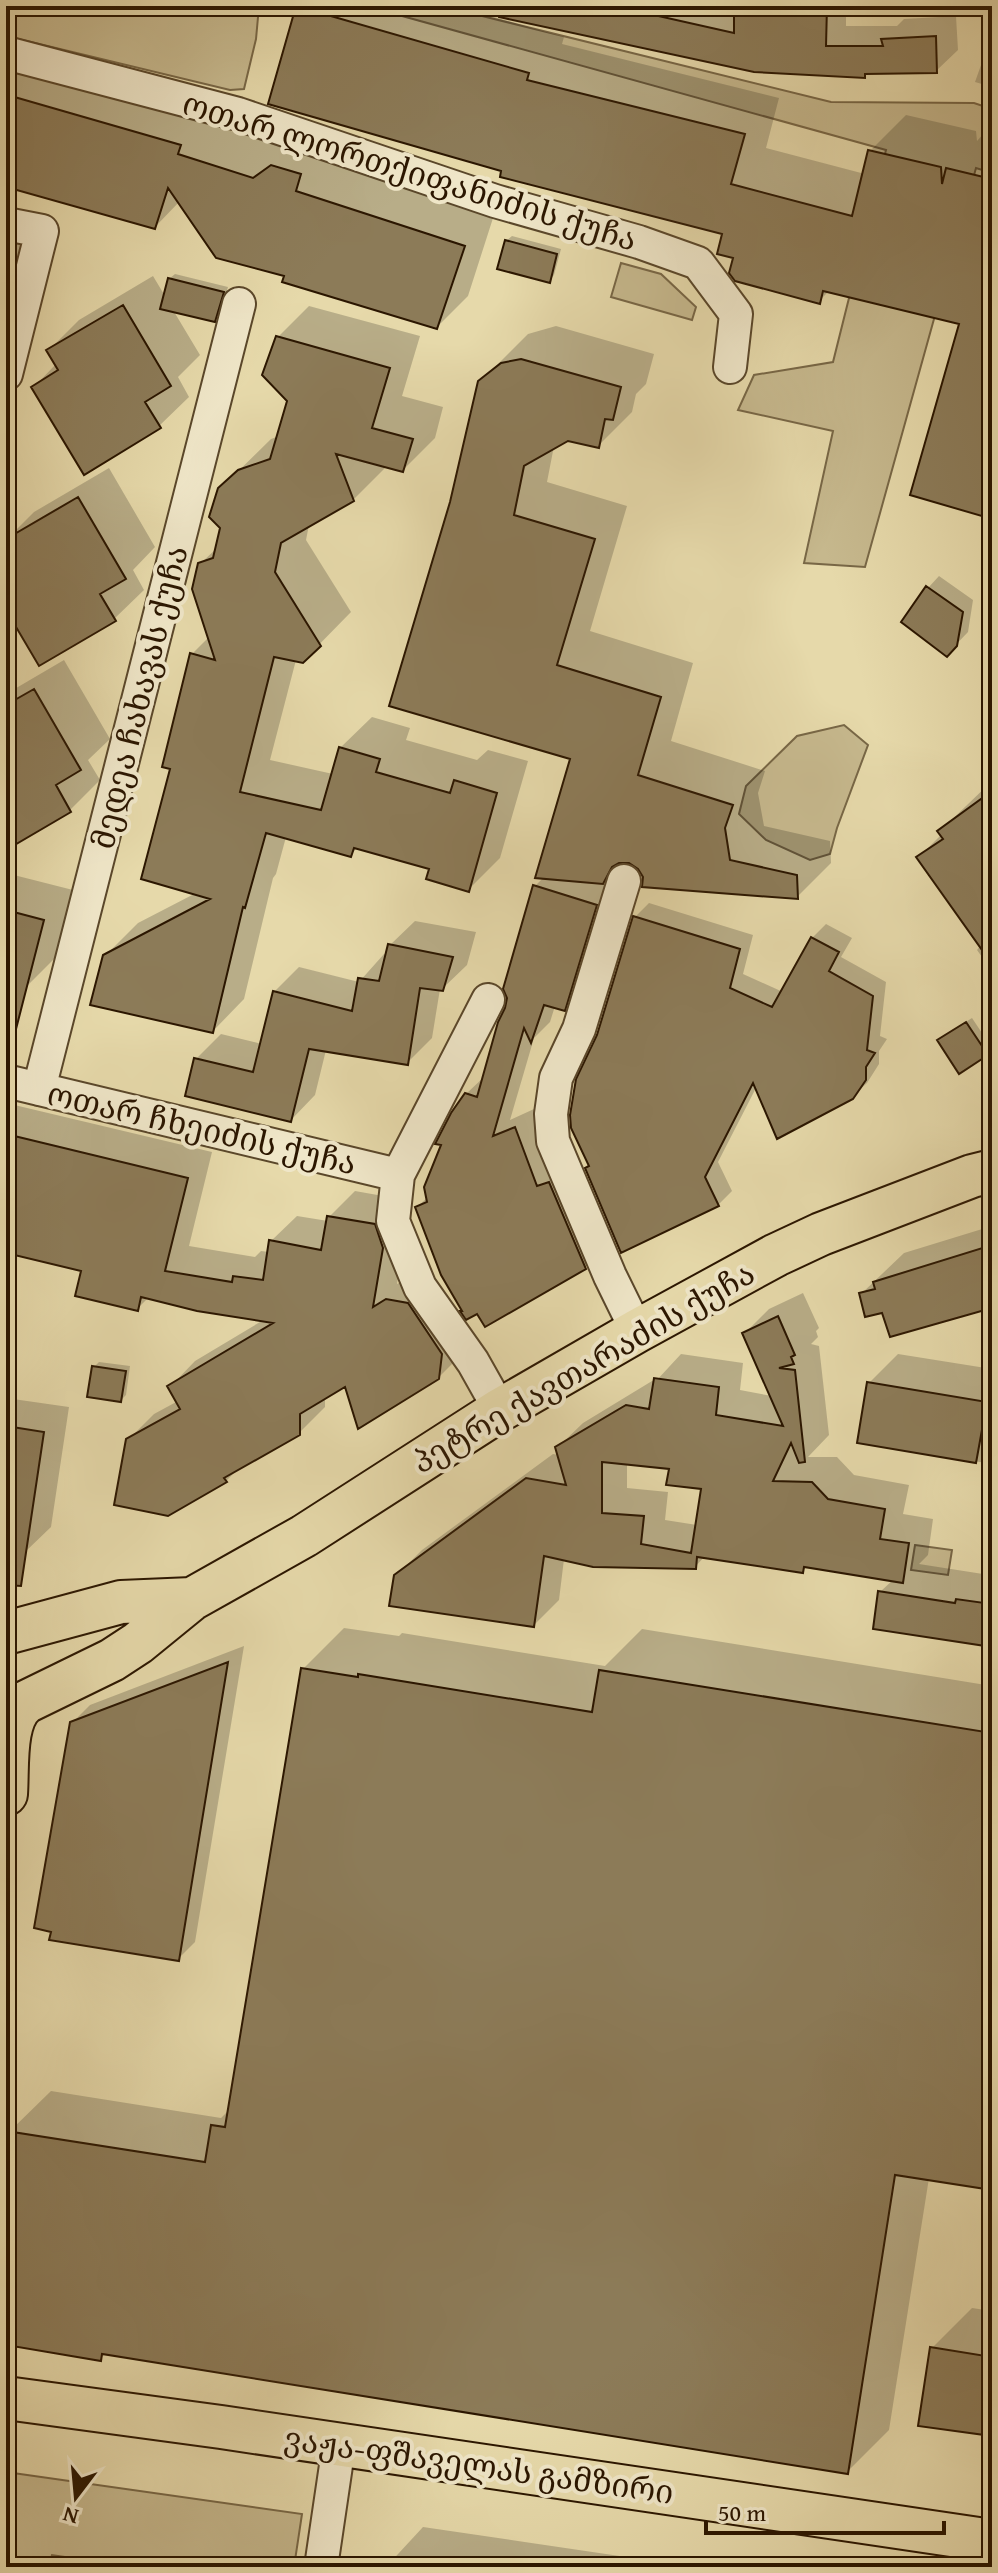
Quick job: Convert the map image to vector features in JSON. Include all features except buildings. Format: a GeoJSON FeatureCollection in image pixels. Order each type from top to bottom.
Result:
{"type":"FeatureCollection","features":[{"type":"Feature","properties":{"kind":"main road","name":"პეტრე ქავთარაძის ქუჩა"},"geometry":{"type":"LineString","coordinates":[[6,1794],[8,1728],[22,1705],[112,1660],[192,1599],[304,1536],[500,1410],[637,1331],[776,1255],[821,1234],[992,1171]]}},
{"type":"Feature","properties":{"kind":"main road","name":"პეტრე ქავთარაძის ქუჩა"},"geometry":{"type":"LineString","coordinates":[[6,1633],[121,1602],[192,1599]]}},
{"type":"Feature","properties":{"kind":"main road","name":"ვაჟა-ფშაველას გამზირი"},"geometry":{"type":"LineString","coordinates":[[8,2397],[992,2541]]}},
{"type":"Feature","properties":{"kind":"street","name":"ოთარ ლორთქიფანიძის ქუჩა"},"geometry":{"type":"LineString","coordinates":[[6,53],[238,114],[482,196],[639,242],[698,263],[736,314],[730,367]]}},
{"type":"Feature","properties":{"kind":"street"},"geometry":{"type":"LineString","coordinates":[[6,224],[42,231],[6,374]]}},
{"type":"Feature","properties":{"kind":"street","name":"მედეა ჩახავას ქუჩა"},"geometry":{"type":"LineString","coordinates":[[39,1089],[239,304]]}},
{"type":"Feature","properties":{"kind":"street"},"geometry":{"type":"LineString","coordinates":[[624,881],[579,1029],[556,1078],[551,1114],[553,1141],[610,1276],[637,1331]]}},
{"type":"Feature","properties":{"kind":"street"},"geometry":{"type":"LineString","coordinates":[[488,1000],[398,1175],[393,1221],[420,1287],[473,1362],[500,1410]]}},
{"type":"Feature","properties":{"kind":"street","name":"ოთარ ჩხეიძის ქუჩა"},"geometry":{"type":"LineString","coordinates":[[6,1081],[398,1175]]}},
{"type":"Feature","properties":{"kind":"street"},"geometry":{"type":"LineString","coordinates":[[321,2567],[339,2445]]}},
{"type":"Feature","properties":{"kind":"shaded area"},"geometry":{"type":"Polygon","coordinates":[[[6,6],[259,6],[256,39],[244,89],[230,90],[6,36],[6,6]]]}},
{"type":"Feature","properties":{"kind":"shaded area"},"geometry":{"type":"Polygon","coordinates":[[[366,6],[471,6],[470,13],[831,102],[974,103],[992,109],[992,173],[976,168],[865,567],[804,563],[833,431],[738,410],[754,375],[833,362],[886,150],[366,6]]]}},
{"type":"Feature","properties":{"kind":"shaded area"},"geometry":{"type":"Polygon","coordinates":[[[621,263],[661,274],[696,307],[692,320],[611,297],[621,263]]]}},
{"type":"Feature","properties":{"kind":"shaded area"},"geometry":{"type":"Polygon","coordinates":[[[844,725],[868,745],[830,854],[810,860],[766,840],[739,814],[746,786],[797,736],[844,725]]]}},
{"type":"Feature","properties":{"kind":"shaded area"},"geometry":{"type":"Polygon","coordinates":[[[915,1545],[952,1550],[948,1575],[911,1570],[915,1545]]]}},
{"type":"Feature","properties":{"kind":"shaded area"},"geometry":{"type":"Polygon","coordinates":[[[6,2472],[302,2514],[294,2567],[132,2567],[110,2564],[109,2567],[92,2567],[93,2561],[52,2555],[50,2562],[28,2559],[26,2567],[6,2567],[6,2472]]]}}]}
